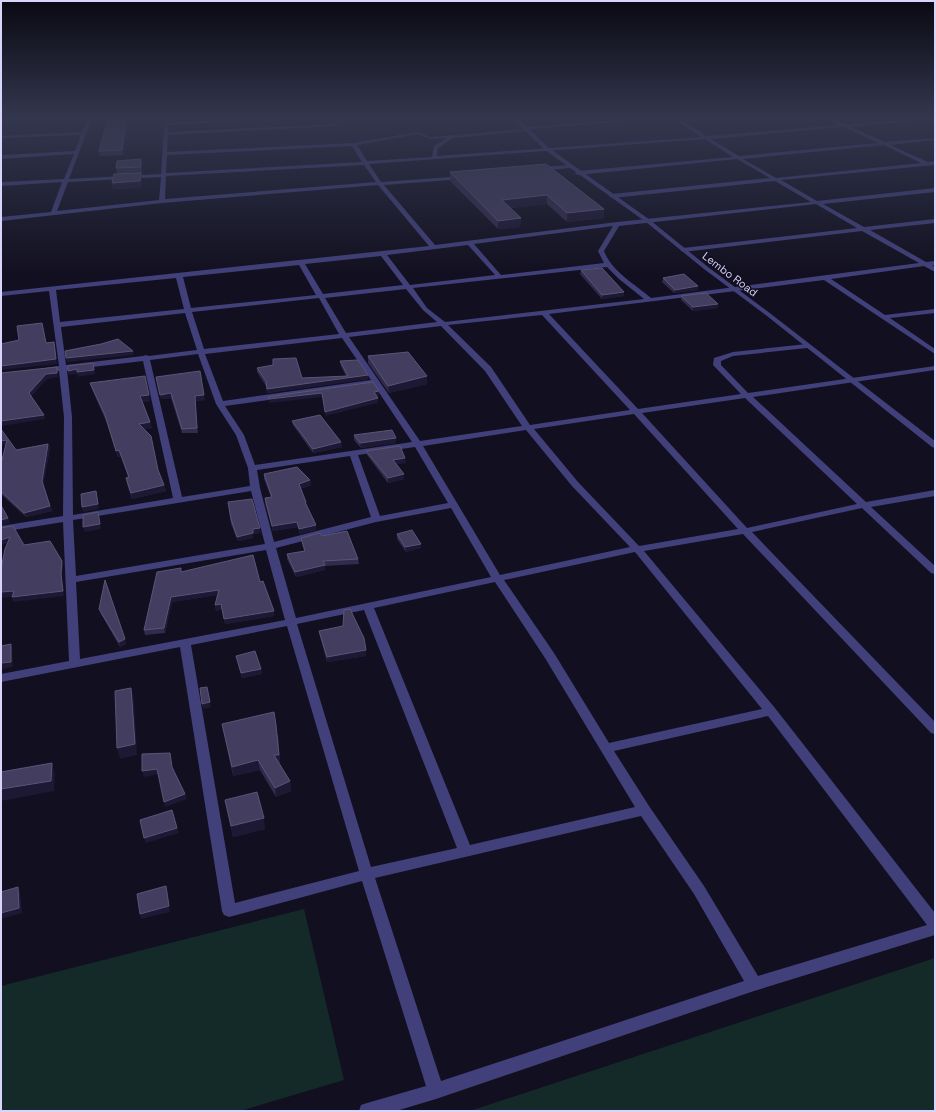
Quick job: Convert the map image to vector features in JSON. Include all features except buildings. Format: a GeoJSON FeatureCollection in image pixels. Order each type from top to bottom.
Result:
{"type":"FeatureCollection","features":[{"type":"Feature","properties":{"kind":"street"},"geometry":{"type":"LineString","coordinates":[[53,213],[71,170]]}},
{"type":"Feature","properties":{"kind":"street"},"geometry":{"type":"LineString","coordinates":[[162,201],[163,170]]}},
{"type":"Feature","properties":{"kind":"street"},"geometry":{"type":"LineString","coordinates":[[1,184],[251,170]]}},
{"type":"Feature","properties":{"kind":"street"},"geometry":{"type":"LineString","coordinates":[[370,170],[374,177],[434,248]]}},
{"type":"Feature","properties":{"kind":"street","name":"Lembo Road"},"geometry":{"type":"LineString","coordinates":[[574,170],[648,221],[683,250],[935,445]]}},
{"type":"Feature","properties":{"kind":"street"},"geometry":{"type":"LineString","coordinates":[[578,173],[611,170]]}},
{"type":"Feature","properties":{"kind":"street"},"geometry":{"type":"LineString","coordinates":[[760,170],[935,270]]}},
{"type":"Feature","properties":{"kind":"street"},"geometry":{"type":"LineString","coordinates":[[612,196],[868,170]]}},
{"type":"Feature","properties":{"kind":"street"},"geometry":{"type":"LineString","coordinates":[[1,219],[162,201],[467,176]]}},
{"type":"Feature","properties":{"kind":"street"},"geometry":{"type":"LineString","coordinates":[[1,294],[383,254],[617,224],[935,190]]}},
{"type":"Feature","properties":{"kind":"street"},"geometry":{"type":"LineString","coordinates":[[683,250],[935,221]]}},
{"type":"Feature","properties":{"kind":"street"},"geometry":{"type":"LineString","coordinates":[[617,224],[601,251],[602,255],[608,265],[650,300]]}},
{"type":"Feature","properties":{"kind":"street"},"geometry":{"type":"LineString","coordinates":[[470,244],[499,276]]}},
{"type":"Feature","properties":{"kind":"street"},"geometry":{"type":"LineString","coordinates":[[383,254],[425,309],[442,323],[493,376],[528,428],[575,484],[637,549],[771,711],[935,924]]}},
{"type":"Feature","properties":{"kind":"street"},"geometry":{"type":"LineString","coordinates":[[302,262],[343,334],[418,444],[497,578],[550,656],[644,810],[699,890],[754,984]]}},
{"type":"Feature","properties":{"kind":"street"},"geometry":{"type":"LineString","coordinates":[[40,370],[343,334],[544,313],[827,279],[935,263]]}},
{"type":"Feature","properties":{"kind":"street"},"geometry":{"type":"LineString","coordinates":[[56,325],[409,288],[499,276],[608,265]]}},
{"type":"Feature","properties":{"kind":"street"},"geometry":{"type":"LineString","coordinates":[[180,276],[188,311],[220,404],[240,435],[252,468],[255,488],[291,622],[367,874],[436,1091]]}},
{"type":"Feature","properties":{"kind":"street"},"geometry":{"type":"LineString","coordinates":[[827,279],[935,352]]}},
{"type":"Feature","properties":{"kind":"street"},"geometry":{"type":"LineString","coordinates":[[52,289],[68,417],[68,518],[75,664]]}},
{"type":"Feature","properties":{"kind":"street"},"geometry":{"type":"LineString","coordinates":[[884,317],[935,311]]}},
{"type":"Feature","properties":{"kind":"street"},"geometry":{"type":"LineString","coordinates":[[544,313],[690,469],[745,531],[935,730]]}},
{"type":"Feature","properties":{"kind":"street"},"geometry":{"type":"LineString","coordinates":[[807,346],[733,354],[717,360],[717,365],[747,396],[935,571]]}},
{"type":"Feature","properties":{"kind":"street"},"geometry":{"type":"LineString","coordinates":[[146,357],[178,501]]}},
{"type":"Feature","properties":{"kind":"street"},"geometry":{"type":"LineString","coordinates":[[252,468],[935,368]]}},
{"type":"Feature","properties":{"kind":"street"},"geometry":{"type":"LineString","coordinates":[[220,404],[375,382]]}},
{"type":"Feature","properties":{"kind":"street"},"geometry":{"type":"LineString","coordinates":[[353,452],[376,519]]}},
{"type":"Feature","properties":{"kind":"street"},"geometry":{"type":"LineString","coordinates":[[1,529],[255,488]]}},
{"type":"Feature","properties":{"kind":"street"},"geometry":{"type":"LineString","coordinates":[[1,678],[291,622],[637,549],[745,531],[865,505],[935,493]]}},
{"type":"Feature","properties":{"kind":"street"},"geometry":{"type":"LineString","coordinates":[[71,580],[270,546],[376,519],[454,505]]}},
{"type":"Feature","properties":{"kind":"street"},"geometry":{"type":"LineString","coordinates":[[368,606],[466,852]]}},
{"type":"Feature","properties":{"kind":"street"},"geometry":{"type":"LineString","coordinates":[[184,642],[229,911],[367,874],[644,810]]}},
{"type":"Feature","properties":{"kind":"street"},"geometry":{"type":"LineString","coordinates":[[606,748],[771,711]]}},
{"type":"Feature","properties":{"kind":"street"},"geometry":{"type":"LineString","coordinates":[[367,1111],[436,1091],[754,984],[935,929]]}},
{"type":"Feature","properties":{"kind":"green space"},"geometry":{"type":"Polygon","coordinates":[[[304,909],[344,1080],[240,1111],[1,1111],[1,986],[304,909]]]}},
{"type":"Feature","properties":{"kind":"green space"},"geometry":{"type":"Polygon","coordinates":[[[935,958],[935,1111],[470,1111],[935,958]]]}}]}
